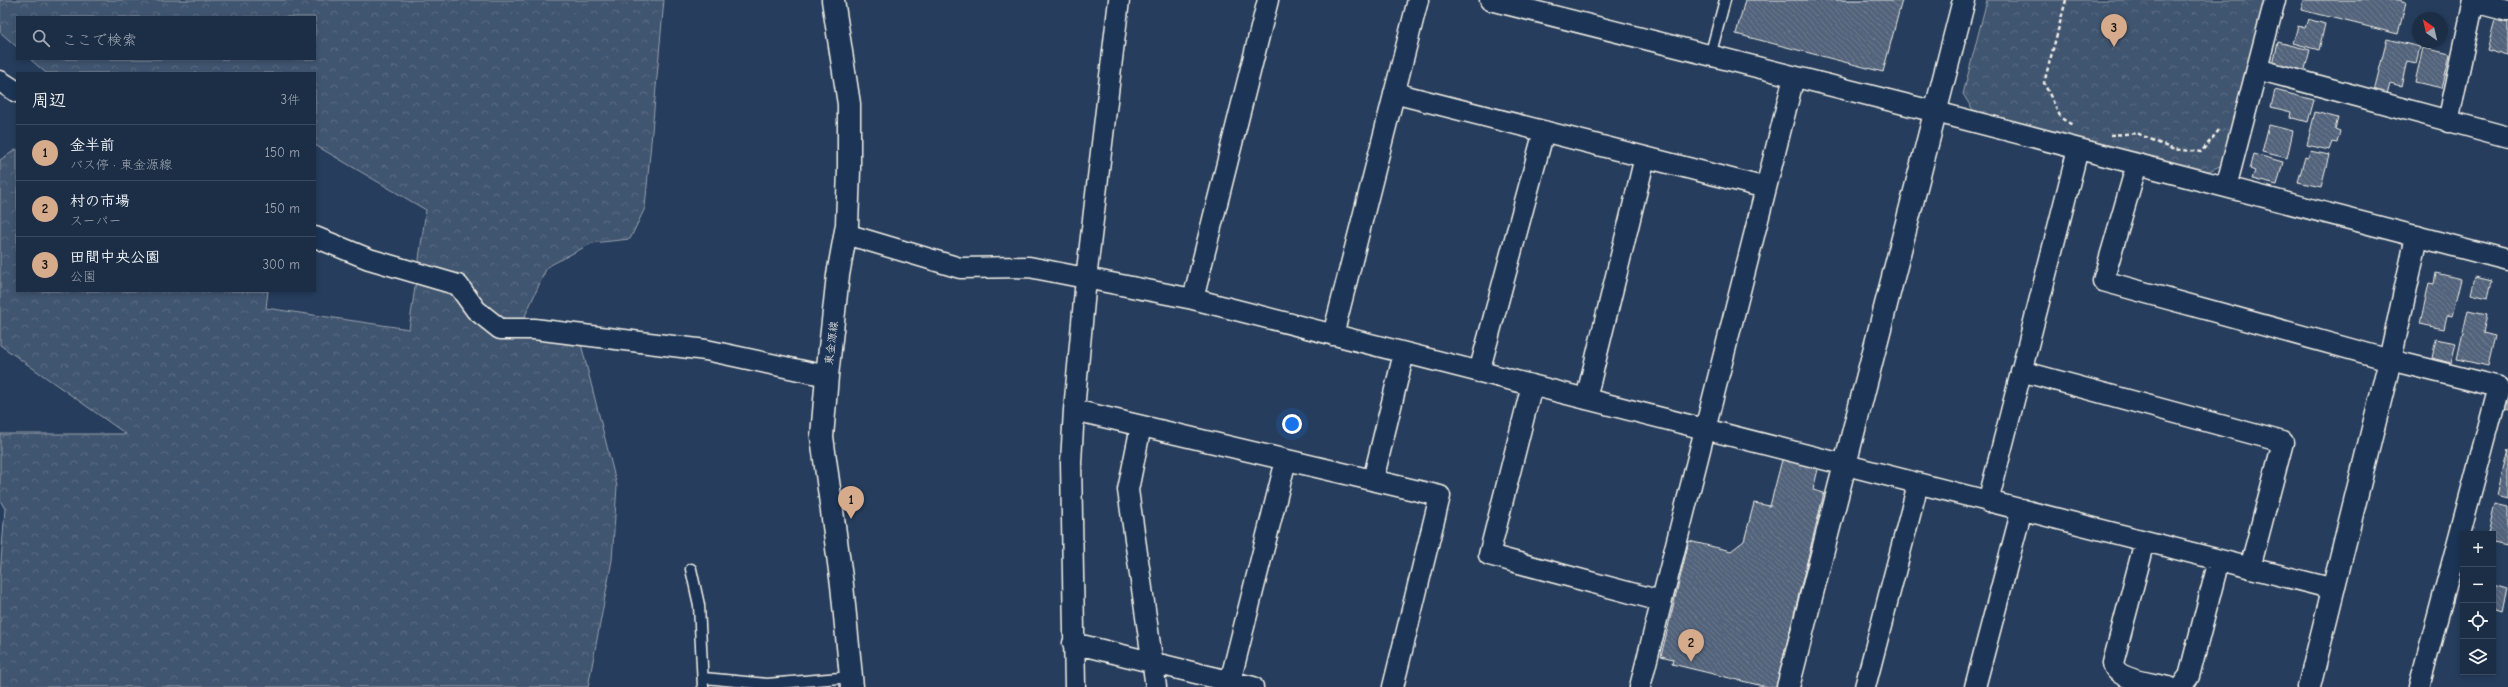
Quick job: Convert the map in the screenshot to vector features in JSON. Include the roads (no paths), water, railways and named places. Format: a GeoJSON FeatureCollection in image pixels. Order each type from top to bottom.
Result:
{"type":"FeatureCollection","features":[{"type":"Feature","properties":{"kind":"street","name":"東金源線"},"geometry":{"type":"LineString","coordinates":[[833,0],[849,104],[849,170],[846,234],[838,275],[826,376],[822,437],[852,682]]}},
{"type":"Feature","properties":{"kind":"street"},"geometry":{"type":"LineString","coordinates":[[1075,687],[1073,643],[1071,462],[1074,410],[1086,279],[1119,0]]}},
{"type":"Feature","properties":{"kind":"street"},"geometry":{"type":"LineString","coordinates":[[1193,299],[1268,0]]}},
{"type":"Feature","properties":{"kind":"street"},"geometry":{"type":"LineString","coordinates":[[1333,335],[1418,0]]}},
{"type":"Feature","properties":{"kind":"street"},"geometry":{"type":"LineString","coordinates":[[1490,0],[1936,112],[2508,260]]}},
{"type":"Feature","properties":{"kind":"street"},"geometry":{"type":"LineString","coordinates":[[1788,687],[1964,0]]}},
{"type":"Feature","properties":{"kind":"street"},"geometry":{"type":"LineString","coordinates":[[2226,187],[2275,0]]}},
{"type":"Feature","properties":{"kind":"street"},"geometry":{"type":"LineString","coordinates":[[2448,122],[2474,1],[2508,11]]}},
{"type":"Feature","properties":{"kind":"street"},"geometry":{"type":"LineString","coordinates":[[2257,69],[2448,122],[2508,137]]}},
{"type":"Feature","properties":{"kind":"street"},"geometry":{"type":"LineString","coordinates":[[1640,687],[1794,76]]}},
{"type":"Feature","properties":{"kind":"street"},"geometry":{"type":"LineString","coordinates":[[0,81],[16,91]]}},
{"type":"Feature","properties":{"kind":"street"},"geometry":{"type":"LineString","coordinates":[[1394,93],[1766,188]]}},
{"type":"Feature","properties":{"kind":"street"},"geometry":{"type":"LineString","coordinates":[[1480,372],[1544,131]]}},
{"type":"Feature","properties":{"kind":"street"},"geometry":{"type":"LineString","coordinates":[[1988,502],[2078,149]]}},
{"type":"Feature","properties":{"kind":"street"},"geometry":{"type":"LineString","coordinates":[[1586,399],[1645,157]]}},
{"type":"Feature","properties":{"kind":"street"},"geometry":{"type":"LineString","coordinates":[[2137,164],[2103,281],[2390,360],[2499,387],[2419,687]]}},
{"type":"Feature","properties":{"kind":"street"},"geometry":{"type":"LineString","coordinates":[[846,234],[960,268],[1030,267],[1193,299],[1845,466],[1988,502],[2022,509],[2334,589]]}},
{"type":"Feature","properties":{"kind":"street"},"geometry":{"type":"LineString","coordinates":[[316,237],[369,259],[458,286],[476,310],[500,329],[534,329],[706,350],[826,376]]}},
{"type":"Feature","properties":{"kind":"street"},"geometry":{"type":"LineString","coordinates":[[2309,687],[2390,360],[2417,237]]}},
{"type":"Feature","properties":{"kind":"street"},"geometry":{"type":"LineString","coordinates":[[1373,480],[1404,353]]}},
{"type":"Feature","properties":{"kind":"street"},"geometry":{"type":"LineString","coordinates":[[2021,371],[2284,442],[2250,568]]}},
{"type":"Feature","properties":{"kind":"street"},"geometry":{"type":"LineString","coordinates":[[1532,385],[1489,555],[1661,601]]}},
{"type":"Feature","properties":{"kind":"street"},"geometry":{"type":"LineString","coordinates":[[1074,410],[1440,496],[1393,687]]}},
{"type":"Feature","properties":{"kind":"street"},"geometry":{"type":"LineString","coordinates":[[1141,426],[1128,490],[1156,687]]}},
{"type":"Feature","properties":{"kind":"street"},"geometry":{"type":"LineString","coordinates":[[1230,682],[1286,460]]}},
{"type":"Feature","properties":{"kind":"street"},"geometry":{"type":"LineString","coordinates":[[1865,687],[1918,484]]}},
{"type":"Feature","properties":{"kind":"street"},"geometry":{"type":"LineString","coordinates":[[1975,687],[2022,509]]}},
{"type":"Feature","properties":{"kind":"street"},"geometry":{"type":"LineString","coordinates":[[2145,541],[2113,663],[2114,668],[2121,675],[2168,687]]}},
{"type":"Feature","properties":{"kind":"street"},"geometry":{"type":"LineString","coordinates":[[2181,687],[2189,676],[2219,560]]}},
{"type":"Feature","properties":{"kind":"street"},"geometry":{"type":"LineString","coordinates":[[1073,643],[1253,687]]}},
{"type":"Feature","properties":{"kind":"lane"},"geometry":{"type":"LineString","coordinates":[[1710,56],[1725,0]]}},
{"type":"Feature","properties":{"kind":"lane"},"geometry":{"type":"LineString","coordinates":[[691,569],[699,605],[704,683],[767,684],[852,682]]}},
{"type":"Feature","properties":{"kind":"place","name":"田間中央公園"},"geometry":{"type":"Point","coordinates":[2114,47]}},
{"type":"Feature","properties":{"kind":"place","name":"金半前"},"geometry":{"type":"Point","coordinates":[851,519]}},
{"type":"Feature","properties":{"kind":"place","name":"村の市場"},"geometry":{"type":"Point","coordinates":[1691,662]}}]}
